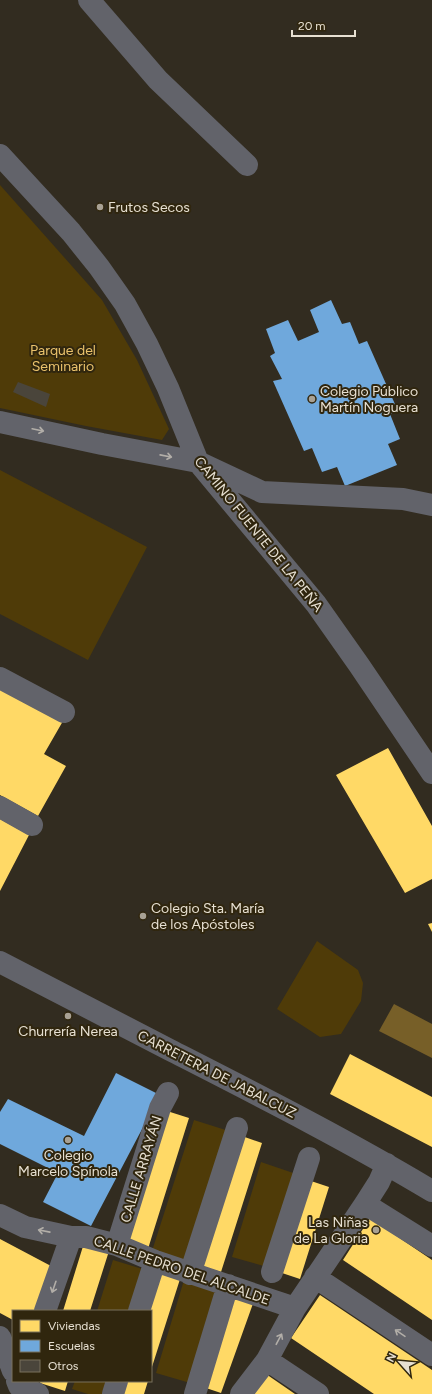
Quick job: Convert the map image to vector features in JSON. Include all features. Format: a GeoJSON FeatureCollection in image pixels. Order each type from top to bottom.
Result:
{"type":"FeatureCollection","features":[{"type":"Feature","properties":{"kind":"street"},"geometry":{"type":"LineString","coordinates":[[89,0],[158,80],[247,165]]}},
{"type":"Feature","properties":{"kind":"street","name":"CAMINO FUENTE DE LA PEÑA"},"geometry":{"type":"LineString","coordinates":[[0,155],[71,232],[99,267],[124,304],[147,344],[168,388],[198,462],[316,604],[432,773]]}},
{"type":"Feature","properties":{"kind":"street"},"geometry":{"type":"LineString","coordinates":[[0,422],[102,444],[198,462],[262,492],[403,499],[432,505]]}},
{"type":"Feature","properties":{"kind":"street"},"geometry":{"type":"LineString","coordinates":[[0,678],[64,712]]}},
{"type":"Feature","properties":{"kind":"street"},"geometry":{"type":"LineString","coordinates":[[0,807],[32,825]]}},
{"type":"Feature","properties":{"kind":"street","name":"CARRETERA DE JABALCUZ"},"geometry":{"type":"LineString","coordinates":[[0,962],[169,1050],[238,1084],[387,1164],[432,1191]]}},
{"type":"Feature","properties":{"kind":"street","name":"CALLE ARRAYÁN"},"geometry":{"type":"LineString","coordinates":[[117,1246],[160,1108],[168,1093]]}},
{"type":"Feature","properties":{"kind":"street"},"geometry":{"type":"LineString","coordinates":[[190,1274],[237,1128]]}},
{"type":"Feature","properties":{"kind":"street"},"geometry":{"type":"LineString","coordinates":[[272,1272],[309,1158]]}},
{"type":"Feature","properties":{"kind":"street"},"geometry":{"type":"LineString","coordinates":[[241,1394],[267,1360],[295,1308],[365,1204],[379,1182],[387,1164]]}},
{"type":"Feature","properties":{"kind":"street"},"geometry":{"type":"LineString","coordinates":[[365,1204],[432,1246]]}},
{"type":"Feature","properties":{"kind":"street","name":"CALLE PEDRO DEL ALCALDE"},"geometry":{"type":"LineString","coordinates":[[0,1215],[25,1227],[71,1236],[86,1237],[117,1246],[190,1274],[228,1285],[295,1308]]}},
{"type":"Feature","properties":{"kind":"street"},"geometry":{"type":"LineString","coordinates":[[45,1310],[71,1236]]}},
{"type":"Feature","properties":{"kind":"street"},"geometry":{"type":"LineString","coordinates":[[139,1310],[155,1261]]}},
{"type":"Feature","properties":{"kind":"street"},"geometry":{"type":"LineString","coordinates":[[315,1277],[432,1355]]}},
{"type":"Feature","properties":{"kind":"street"},"geometry":{"type":"LineString","coordinates":[[195,1394],[228,1285]]}},
{"type":"Feature","properties":{"kind":"street"},"geometry":{"type":"LineString","coordinates":[[267,1360],[318,1394]]}},
{"type":"Feature","properties":{"kind":"street"},"geometry":{"type":"LineString","coordinates":[[113,1394],[117,1382]]}},
{"type":"Feature","properties":{"kind":"green space","name":"Parque del Seminario"},"geometry":{"type":"Polygon","coordinates":[[[0,185],[102,300],[137,360],[169,429],[162,440],[0,408],[0,185]]]}},
{"type":"Feature","properties":{"kind":"green space"},"geometry":{"type":"Polygon","coordinates":[[[0,470],[147,547],[88,660],[0,614],[0,470]]]}},
{"type":"Feature","properties":{"kind":"green space"},"geometry":{"type":"Polygon","coordinates":[[[317,941],[358,970],[363,983],[361,1001],[341,1034],[320,1037],[277,1009],[317,941]]]}},
{"type":"Feature","properties":{"kind":"green space"},"geometry":{"type":"Polygon","coordinates":[[[194,1120],[232,1132],[189,1263],[152,1251],[194,1120]]]}},
{"type":"Feature","properties":{"kind":"green space"},"geometry":{"type":"Polygon","coordinates":[[[261,1162],[302,1176],[271,1268],[232,1257],[261,1162]]]}},
{"type":"Feature","properties":{"kind":"green space"},"geometry":{"type":"Polygon","coordinates":[[[113,1260],[149,1271],[137,1310],[97,1310],[113,1260]]]}},
{"type":"Feature","properties":{"kind":"green space"},"geometry":{"type":"Polygon","coordinates":[[[184,1280],[224,1292],[197,1385],[156,1373],[184,1280]]]}},
{"type":"Feature","properties":{"kind":"green space"},"geometry":{"type":"Polygon","coordinates":[[[75,1382],[115,1382],[111,1394],[88,1394],[72,1389],[75,1382]]]}},
{"type":"Feature","properties":{"kind":"shaded area"},"geometry":{"type":"Polygon","coordinates":[[[394,1004],[432,1024],[432,1058],[379,1031],[394,1004]]]}},
{"type":"Feature","properties":{"kind":"building: Viviendas"},"geometry":{"type":"Polygon","coordinates":[[[0,687],[63,721],[44,754],[66,766],[38,816],[0,795],[0,687]]]}},
{"type":"Feature","properties":{"kind":"building: Viviendas"},"geometry":{"type":"Polygon","coordinates":[[[388,748],[432,826],[432,879],[405,893],[336,775],[388,748]]]}},
{"type":"Feature","properties":{"kind":"building: Viviendas"},"geometry":{"type":"Polygon","coordinates":[[[0,819],[29,835],[0,891],[0,819]]]}},
{"type":"Feature","properties":{"kind":"building: Viviendas"},"geometry":{"type":"Polygon","coordinates":[[[432,923],[432,932],[428,924],[432,923]]]}},
{"type":"Feature","properties":{"kind":"building: Viviendas"},"geometry":{"type":"Polygon","coordinates":[[[350,1054],[432,1097],[432,1147],[330,1094],[350,1054]]]}},
{"type":"Feature","properties":{"kind":"building: Viviendas"},"geometry":{"type":"Polygon","coordinates":[[[167,1111],[189,1118],[147,1252],[125,1245],[167,1111]]]}},
{"type":"Feature","properties":{"kind":"building: Viviendas"},"geometry":{"type":"Polygon","coordinates":[[[239,1135],[262,1143],[221,1272],[198,1265],[239,1135]]]}},
{"type":"Feature","properties":{"kind":"building: Viviendas"},"geometry":{"type":"Polygon","coordinates":[[[305,1179],[329,1187],[300,1279],[276,1271],[305,1179]]]}},
{"type":"Feature","properties":{"kind":"building: Viviendas"},"geometry":{"type":"Polygon","coordinates":[[[370,1218],[432,1260],[432,1320],[343,1260],[370,1218]]]}},
{"type":"Feature","properties":{"kind":"building: Viviendas"},"geometry":{"type":"Polygon","coordinates":[[[0,1239],[51,1266],[38,1310],[12,1310],[12,1319],[0,1313],[0,1239]]]}},
{"type":"Feature","properties":{"kind":"building: Viviendas"},"geometry":{"type":"Polygon","coordinates":[[[84,1243],[109,1251],[90,1310],[63,1310],[84,1243]]]}},
{"type":"Feature","properties":{"kind":"building: Viviendas"},"geometry":{"type":"Polygon","coordinates":[[[157,1268],[181,1276],[152,1367],[152,1310],[143,1310],[157,1268]]]}},
{"type":"Feature","properties":{"kind":"building: Viviendas"},"geometry":{"type":"Polygon","coordinates":[[[233,1291],[255,1298],[221,1393],[200,1386],[233,1291]]]}},
{"type":"Feature","properties":{"kind":"building: Viviendas"},"geometry":{"type":"Polygon","coordinates":[[[320,1295],[432,1370],[432,1394],[374,1394],[291,1338],[320,1295]]]}},
{"type":"Feature","properties":{"kind":"building: Viviendas"},"geometry":{"type":"Polygon","coordinates":[[[266,1374],[295,1394],[253,1394],[266,1374]]]}},
{"type":"Feature","properties":{"kind":"building: Viviendas"},"geometry":{"type":"Polygon","coordinates":[[[40,1382],[68,1382],[65,1391],[40,1382]]]}},
{"type":"Feature","properties":{"kind":"building: Viviendas"},"geometry":{"type":"Polygon","coordinates":[[[122,1382],[148,1382],[144,1394],[118,1394],[122,1382]]]}},
{"type":"Feature","properties":{"kind":"building: Escuelas"},"geometry":{"type":"Polygon","coordinates":[[[331,300],[342,324],[350,322],[359,344],[367,341],[398,411],[390,414],[400,439],[388,444],[397,465],[345,486],[337,467],[322,472],[312,448],[304,451],[273,381],[282,379],[270,356],[275,353],[266,329],[288,320],[298,341],[319,332],[310,310],[331,300]]]}},
{"type":"Feature","properties":{"kind":"building: Escuelas"},"geometry":{"type":"Polygon","coordinates":[[[116,1073],[160,1095],[91,1226],[43,1202],[58,1173],[0,1144],[0,1112],[8,1099],[84,1136],[116,1073]]]}},
{"type":"Feature","properties":{"kind":"building: Otros"},"geometry":{"type":"Polygon","coordinates":[[[18,382],[50,394],[46,407],[13,392],[18,382]]]}},
{"type":"Feature","properties":{"kind":"place","name":"Frutos Secos"},"geometry":{"type":"Point","coordinates":[100,207]}},
{"type":"Feature","properties":{"kind":"place","name":"Colegio Público Martín Noguera"},"geometry":{"type":"Point","coordinates":[312,399]}},
{"type":"Feature","properties":{"kind":"place","name":"Colegio Sta. María de los Apóstoles"},"geometry":{"type":"Point","coordinates":[143,916]}},
{"type":"Feature","properties":{"kind":"place","name":"Churrería Nerea"},"geometry":{"type":"Point","coordinates":[68,1016]}},
{"type":"Feature","properties":{"kind":"place","name":"Colegio Marcelo Spínola"},"geometry":{"type":"Point","coordinates":[68,1140]}},
{"type":"Feature","properties":{"kind":"place","name":"Las Niñas de La Gloria"},"geometry":{"type":"Point","coordinates":[376,1230]}}]}
